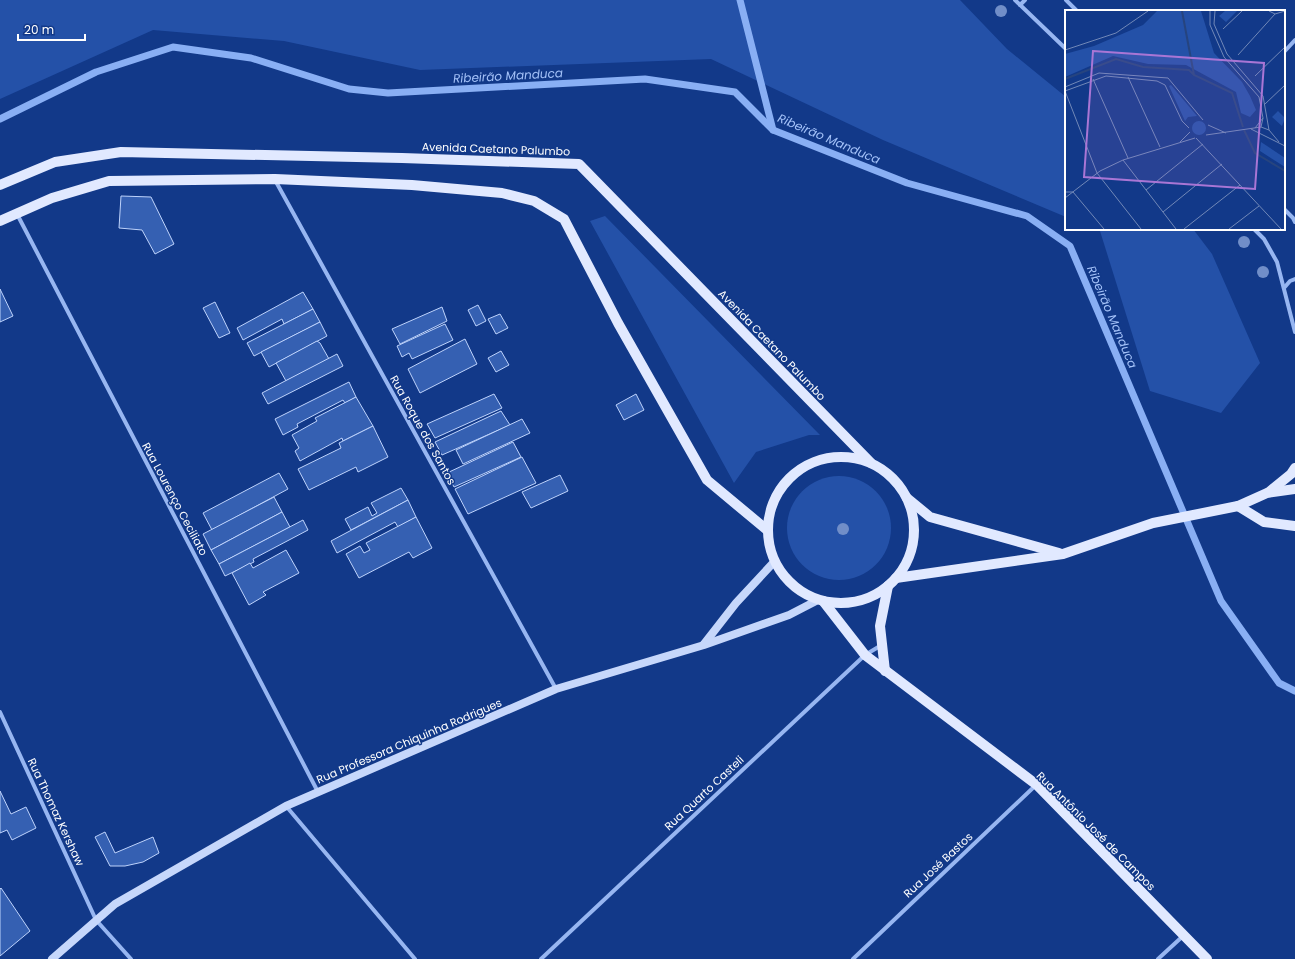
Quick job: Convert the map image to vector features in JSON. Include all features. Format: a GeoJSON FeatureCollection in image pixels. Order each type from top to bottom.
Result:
{"type":"FeatureCollection","features":[{"type":"Feature","properties":{"kind":"main road","name":"Avenida Caetano Palumbo"},"geometry":{"type":"LineString","coordinates":[[0,185],[55,162],[121,152],[402,158],[579,164],[871,463]]}},
{"type":"Feature","properties":{"kind":"main road"},"geometry":{"type":"LineString","coordinates":[[0,221],[52,198],[109,182],[275,179],[412,185],[502,193],[534,201],[564,219],[618,322],[707,480],[767,530]]}},
{"type":"Feature","properties":{"kind":"main road"},"geometry":{"type":"LineString","coordinates":[[907,498],[913,518],[914,540],[908,560],[896,578],[888,586],[868,598],[846,603],[821,600],[800,591],[785,578],[774,562],[769,546],[767,530],[771,505],[783,483],[803,467],[826,458],[852,457],[876,465],[894,479],[907,498],[930,517],[1062,554]]}},
{"type":"Feature","properties":{"kind":"main road"},"geometry":{"type":"LineString","coordinates":[[896,578],[1062,554],[1153,523],[1238,506],[1267,493],[1291,474],[1295,468]]}},
{"type":"Feature","properties":{"kind":"main road"},"geometry":{"type":"LineString","coordinates":[[1267,493],[1295,489]]}},
{"type":"Feature","properties":{"kind":"main road"},"geometry":{"type":"LineString","coordinates":[[1238,506],[1264,522],[1295,526]]}},
{"type":"Feature","properties":{"kind":"main road"},"geometry":{"type":"LineString","coordinates":[[704,645],[736,603],[774,562]]}},
{"type":"Feature","properties":{"kind":"main road"},"geometry":{"type":"LineString","coordinates":[[885,671],[880,626],[888,586]]}},
{"type":"Feature","properties":{"kind":"main road","name":"Rua Professora Chiquinha Rodrigues"},"geometry":{"type":"LineString","coordinates":[[52,959],[115,904],[286,806],[556,689],[704,645],[788,615],[821,600]]}},
{"type":"Feature","properties":{"kind":"main road","name":"Rua Antônio José de Campos"},"geometry":{"type":"LineString","coordinates":[[821,600],[865,655],[1037,785],[1207,959]]}},
{"type":"Feature","properties":{"kind":"street"},"geometry":{"type":"LineString","coordinates":[[1015,0],[1065,48]]}},
{"type":"Feature","properties":{"kind":"street"},"geometry":{"type":"LineString","coordinates":[[1020,5],[1025,0]]}},
{"type":"Feature","properties":{"kind":"street"},"geometry":{"type":"LineString","coordinates":[[1066,0],[1077,10]]}},
{"type":"Feature","properties":{"kind":"street"},"geometry":{"type":"LineString","coordinates":[[1285,51],[1295,40]]}},
{"type":"Feature","properties":{"kind":"street","name":"Rua Roque dos Santos"},"geometry":{"type":"LineString","coordinates":[[275,179],[556,689]]}},
{"type":"Feature","properties":{"kind":"street"},"geometry":{"type":"LineString","coordinates":[[1285,210],[1295,222]]}},
{"type":"Feature","properties":{"kind":"street","name":"Rua Lourenço Ceciliato"},"geometry":{"type":"LineString","coordinates":[[16,214],[318,792]]}},
{"type":"Feature","properties":{"kind":"street"},"geometry":{"type":"LineString","coordinates":[[1255,230],[1264,239],[1277,262],[1295,332]]}},
{"type":"Feature","properties":{"kind":"street"},"geometry":{"type":"LineString","coordinates":[[1284,288],[1290,281],[1295,279]]}},
{"type":"Feature","properties":{"kind":"street","name":"Rua Quarto Casteli"},"geometry":{"type":"LineString","coordinates":[[541,959],[865,655],[882,644]]}},
{"type":"Feature","properties":{"kind":"street","name":"Rua Thomaz Kershaw"},"geometry":{"type":"LineString","coordinates":[[0,712],[96,920],[131,959]]}},
{"type":"Feature","properties":{"kind":"street","name":"Rua José Bastos"},"geometry":{"type":"LineString","coordinates":[[853,959],[1037,785]]}},
{"type":"Feature","properties":{"kind":"street"},"geometry":{"type":"LineString","coordinates":[[286,806],[415,959]]}},
{"type":"Feature","properties":{"kind":"street"},"geometry":{"type":"LineString","coordinates":[[1158,959],[1183,936]]}},
{"type":"Feature","properties":{"kind":"shaded area"},"geometry":{"type":"Polygon","coordinates":[[[0,0],[960,0],[1007,49],[1065,96],[1065,217],[883,140],[711,59],[420,70],[284,41],[153,30],[0,99],[0,0]]]}},
{"type":"Feature","properties":{"kind":"shaded area"},"geometry":{"type":"Polygon","coordinates":[[[605,216],[820,435],[809,435],[756,452],[734,483],[590,221],[605,216]]]}},
{"type":"Feature","properties":{"kind":"shaded area"},"geometry":{"type":"Polygon","coordinates":[[[1098,230],[1194,230],[1212,254],[1260,363],[1221,413],[1150,391],[1100,231],[1098,230]]]}},
{"type":"Feature","properties":{"kind":"shaded area"},"geometry":{"type":"Polygon","coordinates":[[[839,476],[859,480],[868,484],[876,491],[883,499],[887,508],[891,528],[887,548],[883,557],[876,565],[868,572],[859,576],[839,580],[819,576],[810,572],[802,565],[795,557],[791,548],[787,528],[791,508],[795,499],[802,491],[810,484],[819,480],[839,476]]]}},
{"type":"Feature","properties":{"kind":"building"},"geometry":{"type":"Polygon","coordinates":[[[121,196],[151,197],[174,244],[155,254],[142,230],[119,228],[121,196]]]}},
{"type":"Feature","properties":{"kind":"building"},"geometry":{"type":"Polygon","coordinates":[[[0,289],[13,316],[0,322],[0,289]]]}},
{"type":"Feature","properties":{"kind":"building"},"geometry":{"type":"Polygon","coordinates":[[[303,292],[313,309],[284,324],[282,319],[243,340],[237,328],[303,292]]]}},
{"type":"Feature","properties":{"kind":"building"},"geometry":{"type":"Polygon","coordinates":[[[215,302],[230,333],[219,338],[203,308],[215,302]]]}},
{"type":"Feature","properties":{"kind":"building"},"geometry":{"type":"Polygon","coordinates":[[[478,305],[486,321],[476,326],[468,310],[478,305]]]}},
{"type":"Feature","properties":{"kind":"building"},"geometry":{"type":"Polygon","coordinates":[[[442,307],[447,321],[400,344],[392,329],[442,307]]]}},
{"type":"Feature","properties":{"kind":"building"},"geometry":{"type":"Polygon","coordinates":[[[313,309],[320,322],[254,356],[247,343],[313,309]]]}},
{"type":"Feature","properties":{"kind":"building"},"geometry":{"type":"Polygon","coordinates":[[[500,314],[508,328],[496,334],[488,319],[500,314]]]}},
{"type":"Feature","properties":{"kind":"building"},"geometry":{"type":"Polygon","coordinates":[[[320,322],[327,336],[269,367],[261,352],[320,322]]]}},
{"type":"Feature","properties":{"kind":"building"},"geometry":{"type":"Polygon","coordinates":[[[445,324],[453,340],[412,359],[409,353],[402,357],[397,346],[445,324]]]}},
{"type":"Feature","properties":{"kind":"building"},"geometry":{"type":"Polygon","coordinates":[[[465,339],[477,364],[420,393],[408,369],[465,339]]]}},
{"type":"Feature","properties":{"kind":"building"},"geometry":{"type":"Polygon","coordinates":[[[317,341],[320,343],[329,359],[286,381],[276,363],[317,341]]]}},
{"type":"Feature","properties":{"kind":"building"},"geometry":{"type":"Polygon","coordinates":[[[501,351],[509,365],[496,372],[488,358],[501,351]]]}},
{"type":"Feature","properties":{"kind":"building"},"geometry":{"type":"Polygon","coordinates":[[[337,354],[343,366],[268,404],[262,393],[337,354]]]}},
{"type":"Feature","properties":{"kind":"building"},"geometry":{"type":"Polygon","coordinates":[[[349,382],[356,397],[345,403],[343,400],[297,424],[298,427],[283,435],[275,419],[349,382]]]}},
{"type":"Feature","properties":{"kind":"building"},"geometry":{"type":"Polygon","coordinates":[[[494,394],[502,408],[435,438],[427,424],[494,394]]]}},
{"type":"Feature","properties":{"kind":"building"},"geometry":{"type":"Polygon","coordinates":[[[636,394],[644,410],[624,420],[616,405],[636,394]]]}},
{"type":"Feature","properties":{"kind":"building"},"geometry":{"type":"Polygon","coordinates":[[[356,397],[373,426],[343,441],[342,438],[300,461],[295,451],[299,448],[292,435],[317,421],[315,418],[356,397]]]}},
{"type":"Feature","properties":{"kind":"building"},"geometry":{"type":"Polygon","coordinates":[[[501,411],[510,425],[442,455],[435,442],[501,411]]]}},
{"type":"Feature","properties":{"kind":"building"},"geometry":{"type":"Polygon","coordinates":[[[522,419],[530,433],[463,464],[456,450],[522,419]]]}},
{"type":"Feature","properties":{"kind":"building"},"geometry":{"type":"Polygon","coordinates":[[[373,426],[388,457],[358,472],[356,467],[309,490],[298,469],[341,448],[339,443],[373,426]]]}},
{"type":"Feature","properties":{"kind":"building"},"geometry":{"type":"Polygon","coordinates":[[[513,442],[521,457],[454,487],[447,473],[513,442]]]}},
{"type":"Feature","properties":{"kind":"building"},"geometry":{"type":"Polygon","coordinates":[[[522,457],[536,483],[468,514],[455,489],[522,457]]]}},
{"type":"Feature","properties":{"kind":"building"},"geometry":{"type":"Polygon","coordinates":[[[279,473],[288,489],[212,530],[203,513],[279,473]]]}},
{"type":"Feature","properties":{"kind":"building"},"geometry":{"type":"Polygon","coordinates":[[[560,475],[568,491],[531,508],[522,492],[560,475]]]}},
{"type":"Feature","properties":{"kind":"building"},"geometry":{"type":"Polygon","coordinates":[[[401,488],[408,500],[351,530],[345,519],[368,507],[372,516],[377,513],[371,503],[401,488]]]}},
{"type":"Feature","properties":{"kind":"building"},"geometry":{"type":"Polygon","coordinates":[[[274,497],[282,512],[211,550],[203,534],[274,497]]]}},
{"type":"Feature","properties":{"kind":"building"},"geometry":{"type":"Polygon","coordinates":[[[408,500],[416,517],[398,527],[395,522],[337,553],[331,541],[408,500]]]}},
{"type":"Feature","properties":{"kind":"building"},"geometry":{"type":"Polygon","coordinates":[[[282,512],[290,527],[219,564],[211,550],[282,512]]]}},
{"type":"Feature","properties":{"kind":"building"},"geometry":{"type":"Polygon","coordinates":[[[416,517],[432,548],[413,558],[409,552],[359,578],[346,554],[360,546],[364,553],[370,550],[366,543],[416,517]]]}},
{"type":"Feature","properties":{"kind":"building"},"geometry":{"type":"Polygon","coordinates":[[[303,520],[308,530],[253,559],[254,562],[225,576],[219,564],[303,520]]]}},
{"type":"Feature","properties":{"kind":"building"},"geometry":{"type":"Polygon","coordinates":[[[286,550],[299,573],[263,592],[266,595],[249,605],[232,573],[250,563],[253,568],[286,550]]]}},
{"type":"Feature","properties":{"kind":"building"},"geometry":{"type":"Polygon","coordinates":[[[0,791],[11,814],[26,807],[36,828],[12,840],[7,830],[0,833],[0,791]]]}},
{"type":"Feature","properties":{"kind":"building"},"geometry":{"type":"Polygon","coordinates":[[[105,832],[115,853],[153,837],[159,853],[143,862],[125,866],[110,866],[95,837],[105,832]]]}},
{"type":"Feature","properties":{"kind":"building"},"geometry":{"type":"Polygon","coordinates":[[[1,888],[30,931],[0,956],[0,889],[1,888]]]}},
{"type":"Feature","properties":{"kind":"waterway"},"geometry":{"type":"LineString","coordinates":[[740,0],[773,130]]}},
{"type":"Feature","properties":{"kind":"waterway","name":"Ribeirão Manduca"},"geometry":{"type":"LineString","coordinates":[[0,119],[96,72],[173,47],[251,58],[349,89],[388,93],[645,79],[735,92],[773,130],[907,183],[1027,216],[1070,246],[1221,601],[1279,683],[1295,691]]}}]}
